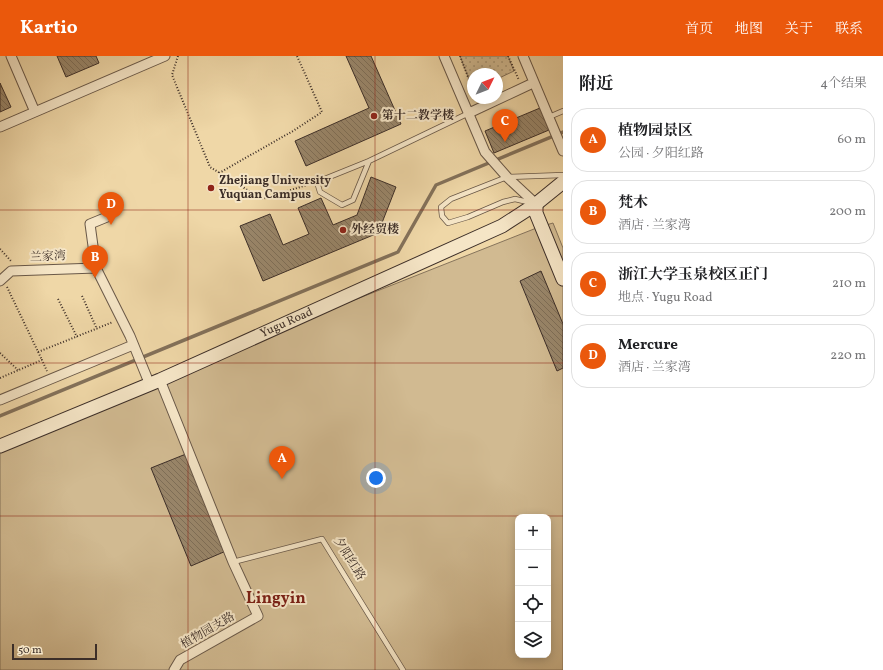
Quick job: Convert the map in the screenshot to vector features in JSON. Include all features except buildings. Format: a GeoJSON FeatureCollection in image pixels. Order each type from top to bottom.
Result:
{"type":"FeatureCollection","features":[{"type":"Feature","properties":{"kind":"street"},"geometry":{"type":"LineString","coordinates":[[11,56],[34,112]]}},
{"type":"Feature","properties":{"kind":"street"},"geometry":{"type":"LineString","coordinates":[[0,127],[165,56]]}},
{"type":"Feature","properties":{"kind":"street"},"geometry":{"type":"LineString","coordinates":[[444,56],[485,152],[507,177],[536,204],[536,213],[563,279]]}},
{"type":"Feature","properties":{"kind":"street"},"geometry":{"type":"LineString","coordinates":[[523,56],[533,83],[563,151]]}},
{"type":"Feature","properties":{"kind":"street"},"geometry":{"type":"LineString","coordinates":[[468,113],[533,83]]}},
{"type":"Feature","properties":{"kind":"street","name":"Yugu Road"},"geometry":{"type":"LineString","coordinates":[[0,446],[155,382],[502,226],[536,204],[563,182]]}},
{"type":"Feature","properties":{"kind":"street"},"geometry":{"type":"LineString","coordinates":[[107,217],[90,224],[96,268],[155,382],[233,562]]}},
{"type":"Feature","properties":{"kind":"street","name":"兰家湾"},"geometry":{"type":"LineString","coordinates":[[1,280],[11,270],[96,268]]}},
{"type":"Feature","properties":{"kind":"street"},"geometry":{"type":"LineString","coordinates":[[0,400],[51,379],[132,340]]}},
{"type":"Feature","properties":{"kind":"street","name":"植物园支路"},"geometry":{"type":"LineString","coordinates":[[174,670],[180,660],[258,616],[233,562]]}},
{"type":"Feature","properties":{"kind":"lane"},"geometry":{"type":"LineString","coordinates":[[549,117],[563,111]]}},
{"type":"Feature","properties":{"kind":"lane"},"geometry":{"type":"LineString","coordinates":[[369,161],[354,200],[342,206],[320,192],[317,182],[369,161],[468,113]]}},
{"type":"Feature","properties":{"kind":"lane"},"geometry":{"type":"LineString","coordinates":[[536,204],[515,199],[503,202],[468,217],[448,223],[442,216],[441,207],[450,199],[507,177],[563,175]]}},
{"type":"Feature","properties":{"kind":"lane","name":"夕阳红路"},"geometry":{"type":"LineString","coordinates":[[233,562],[322,539],[403,670]]}},
{"type":"Feature","properties":{"kind":"path"},"geometry":{"type":"LineString","coordinates":[[178,56],[172,75],[210,167],[262,199],[317,182]]}},
{"type":"Feature","properties":{"kind":"path"},"geometry":{"type":"LineString","coordinates":[[220,173],[293,131],[322,112],[297,56]]}},
{"type":"Feature","properties":{"kind":"path"},"geometry":{"type":"LineString","coordinates":[[460,56],[467,74]]}},
{"type":"Feature","properties":{"kind":"path"},"geometry":{"type":"LineString","coordinates":[[508,56],[523,88]]}},
{"type":"Feature","properties":{"kind":"path"},"geometry":{"type":"LineString","coordinates":[[0,249],[20,270]]}},
{"type":"Feature","properties":{"kind":"path"},"geometry":{"type":"LineString","coordinates":[[1,280],[51,379]]}},
{"type":"Feature","properties":{"kind":"path"},"geometry":{"type":"LineString","coordinates":[[82,296],[97,329]]}},
{"type":"Feature","properties":{"kind":"path"},"geometry":{"type":"LineString","coordinates":[[58,299],[77,336]]}},
{"type":"Feature","properties":{"kind":"path"},"geometry":{"type":"LineString","coordinates":[[38,352],[122,319]]}},
{"type":"Feature","properties":{"kind":"path"},"geometry":{"type":"LineString","coordinates":[[0,353],[18,370]]}},
{"type":"Feature","properties":{"kind":"path"},"geometry":{"type":"LineString","coordinates":[[0,378],[42,360]]}},
{"type":"Feature","properties":{"kind":"shaded area"},"geometry":{"type":"Polygon","coordinates":[[[460,56],[508,56],[514,71],[503,76],[503,68],[467,68],[467,74],[460,56]]]}},
{"type":"Feature","properties":{"kind":"shaded area"},"geometry":{"type":"Polygon","coordinates":[[[553,223],[563,248],[563,670],[0,670],[0,440],[539,227],[553,223]]]}},
{"type":"Feature","properties":{"kind":"waterway"},"geometry":{"type":"LineString","coordinates":[[0,416],[398,252],[436,185],[563,132]]}},
{"type":"Feature","properties":{"kind":"place","name":"第十二教学楼"},"geometry":{"type":"Point","coordinates":[374,116]}},
{"type":"Feature","properties":{"kind":"place","name":"浙江大学玉泉校区正门"},"geometry":{"type":"Point","coordinates":[505,142]}},
{"type":"Feature","properties":{"kind":"place","name":"Zhejiang University Yuquan Campus"},"geometry":{"type":"Point","coordinates":[211,188]}},
{"type":"Feature","properties":{"kind":"place","name":"Mercure"},"geometry":{"type":"Point","coordinates":[111,225]}},
{"type":"Feature","properties":{"kind":"place","name":"外经贸楼"},"geometry":{"type":"Point","coordinates":[343,230]}},
{"type":"Feature","properties":{"kind":"place","name":"梵木"},"geometry":{"type":"Point","coordinates":[95,278]}},
{"type":"Feature","properties":{"kind":"place","name":"植物园景区"},"geometry":{"type":"Point","coordinates":[282,479]}},
{"type":"Feature","properties":{"kind":"district","name":"Lingyin"},"geometry":{"type":"Point","coordinates":[276,599]}}]}
